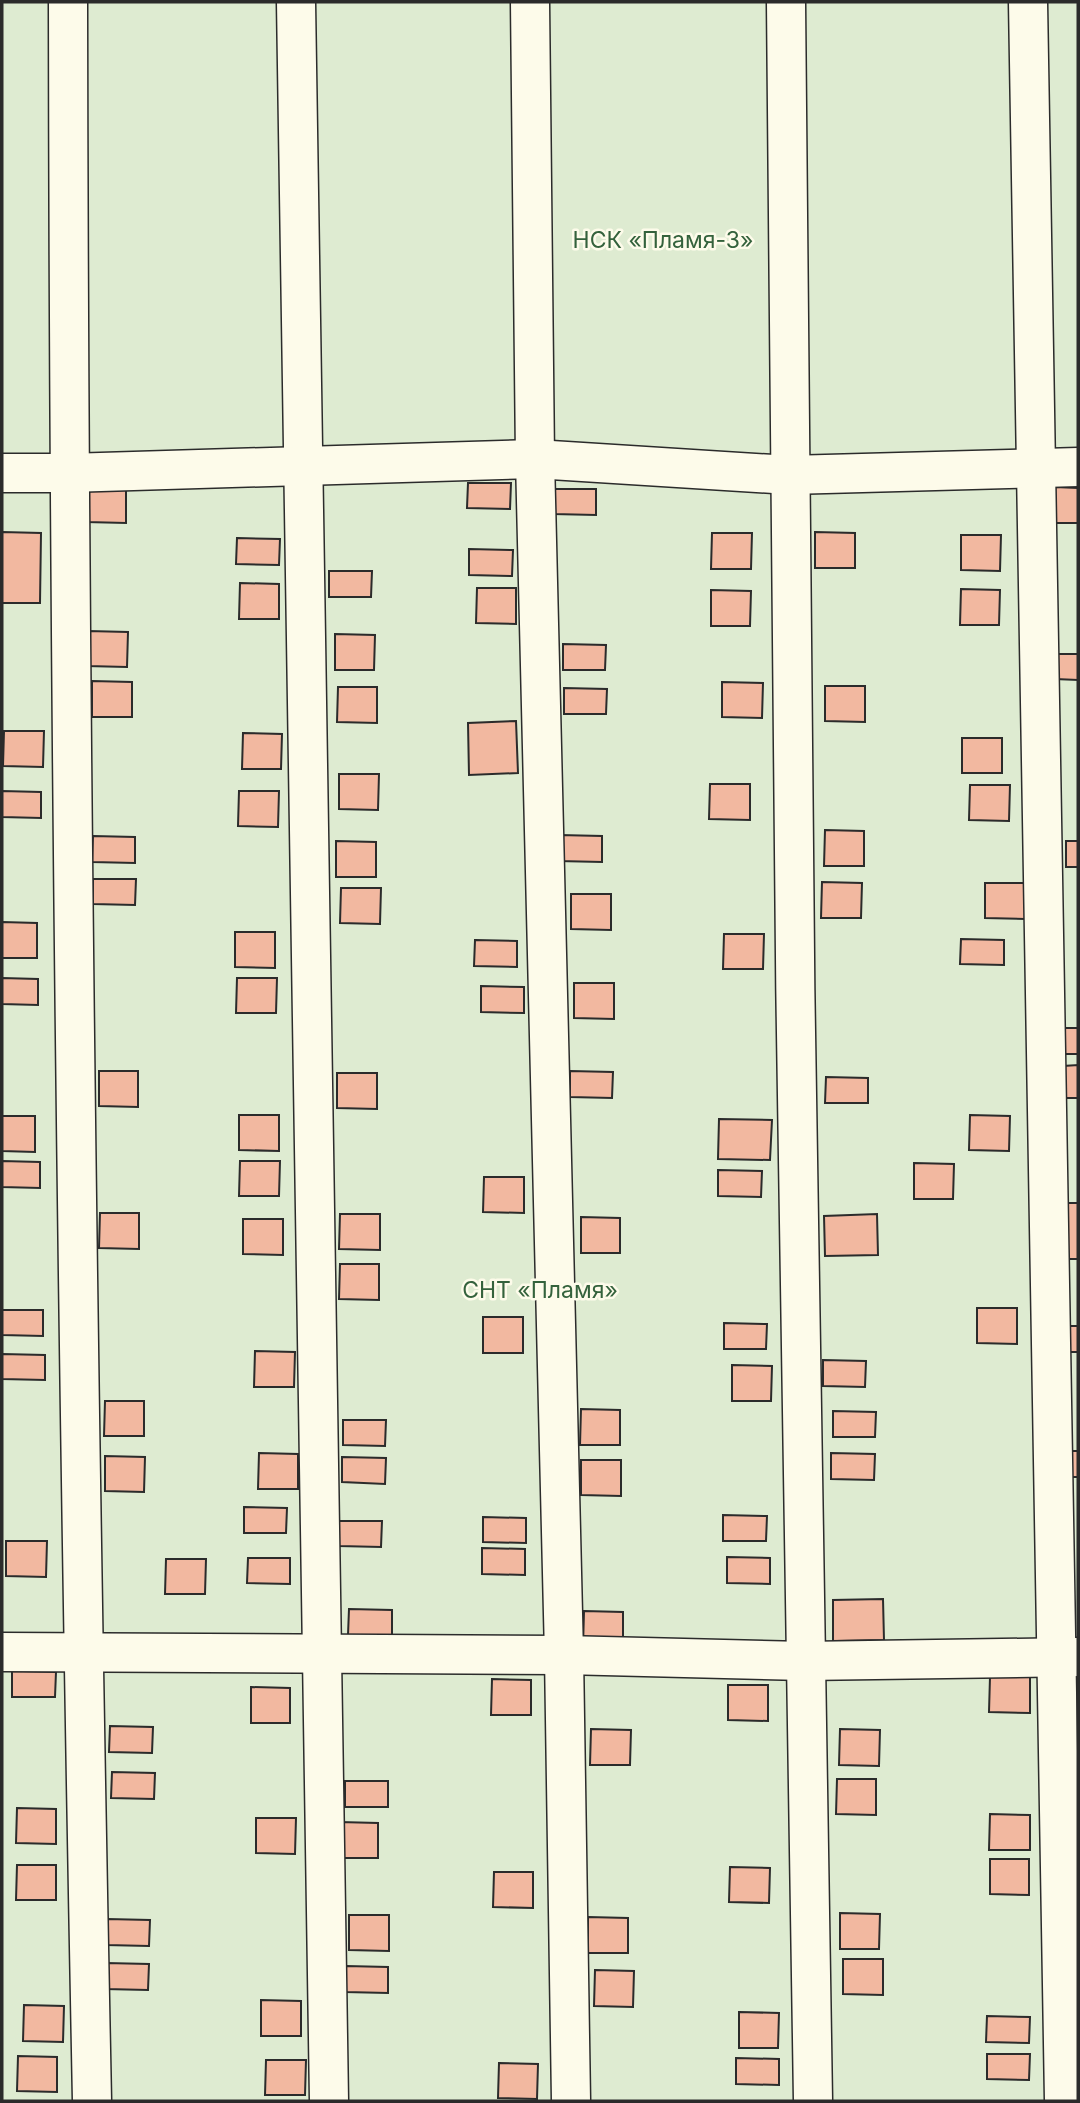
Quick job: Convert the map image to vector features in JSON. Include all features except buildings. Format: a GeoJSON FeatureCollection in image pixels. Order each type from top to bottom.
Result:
{"type":"FeatureCollection","features":[{"type":"Feature","properties":{"kind":"street"},"geometry":{"type":"LineString","coordinates":[[68,2],[68,473],[83,1654],[92,2101]]}},
{"type":"Feature","properties":{"kind":"street"},"geometry":{"type":"LineString","coordinates":[[296,2],[329,2101]]}},
{"type":"Feature","properties":{"kind":"street"},"geometry":{"type":"LineString","coordinates":[[530,2],[536,459],[564,1655],[571,2101]]}},
{"type":"Feature","properties":{"kind":"street"},"geometry":{"type":"LineString","coordinates":[[786,2],[789,475],[804,1661],[813,2101]]}},
{"type":"Feature","properties":{"kind":"street"},"geometry":{"type":"LineString","coordinates":[[1028,2],[1035,469],[1067,1658],[1064,2101]]}},
{"type":"Feature","properties":{"kind":"street"},"geometry":{"type":"LineString","coordinates":[[2,473],[536,459],[789,475],[1078,467]]}},
{"type":"Feature","properties":{"kind":"street"},"geometry":{"type":"LineString","coordinates":[[2,1653],[564,1655],[804,1661],[1067,1658]]}},
{"type":"Feature","properties":{"kind":"green space","name":"СНТ «Пламя»"},"geometry":{"type":"Polygon","coordinates":[[[2,2],[1078,2],[1078,2101],[2,2101],[2,2]]]}},
{"type":"Feature","properties":{"kind":"park label","name":"НСК «Пламя-3»"},"geometry":{"type":"Point","coordinates":[663,240]}}]}
